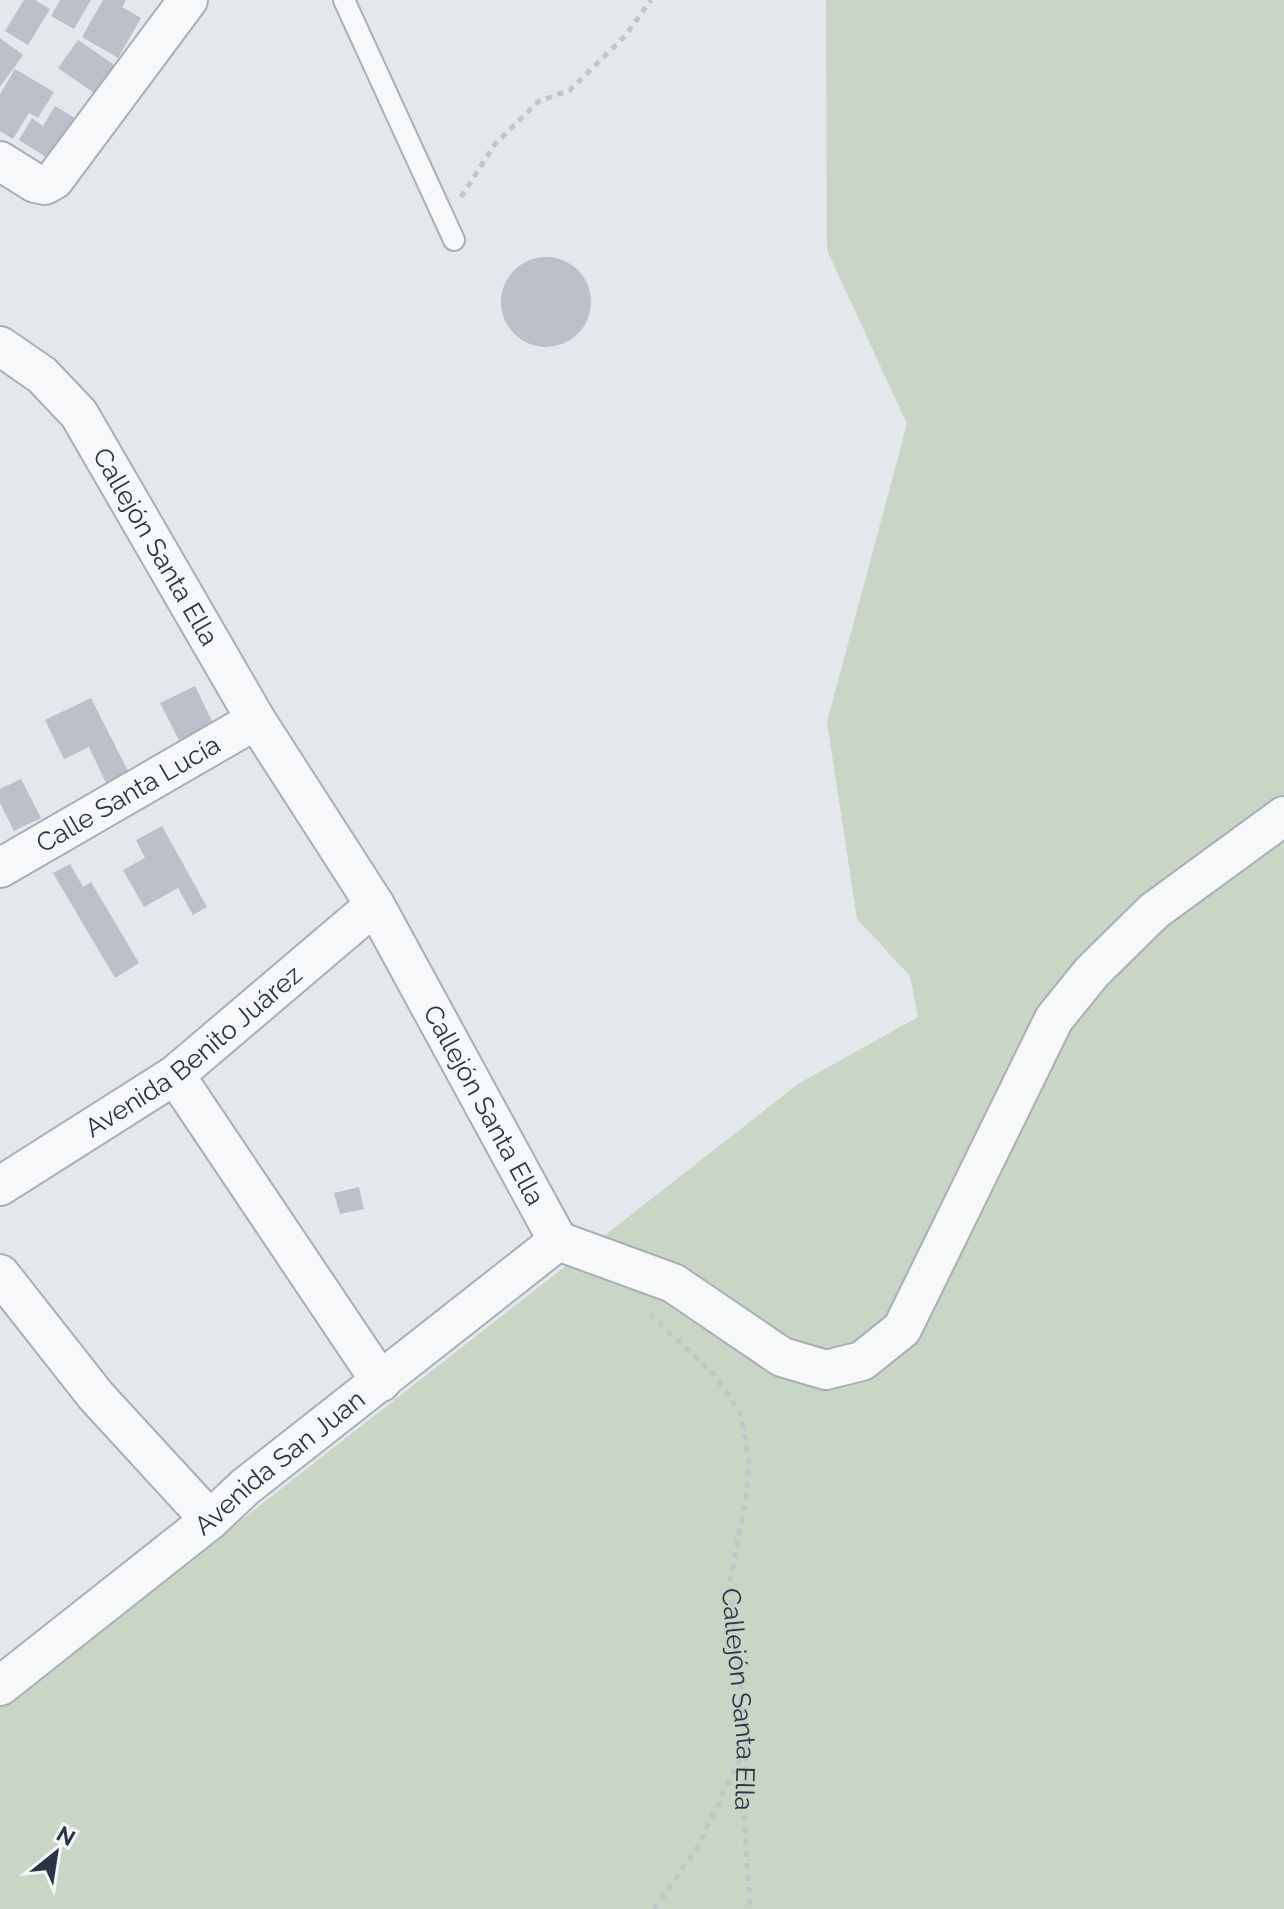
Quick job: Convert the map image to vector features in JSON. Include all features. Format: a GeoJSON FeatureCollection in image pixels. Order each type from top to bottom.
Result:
{"type":"FeatureCollection","features":[{"type":"Feature","properties":{"kind":"street"},"geometry":{"type":"LineString","coordinates":[[0,161],[35,183],[45,185],[54,180],[184,2]]}},
{"type":"Feature","properties":{"kind":"street","name":"Callejón Santa Ella"},"geometry":{"type":"LineString","coordinates":[[0,346],[42,375],[79,414],[256,720],[375,905],[558,1241]]}},
{"type":"Feature","properties":{"kind":"street","name":"Calle Santa Lucía"},"geometry":{"type":"LineString","coordinates":[[0,868],[256,720]]}},
{"type":"Feature","properties":{"kind":"street"},"geometry":{"type":"LineString","coordinates":[[558,1241],[673,1283],[782,1357],[826,1370],[862,1361],[902,1329],[1054,1019],[1092,972],[1154,911],[1284,816]]}},
{"type":"Feature","properties":{"kind":"street","name":"Avenida Benito Juárez"},"geometry":{"type":"LineString","coordinates":[[0,1186],[175,1075],[375,905]]}},
{"type":"Feature","properties":{"kind":"street"},"geometry":{"type":"LineString","coordinates":[[175,1075],[381,1382]]}},
{"type":"Feature","properties":{"kind":"street","name":"Avenida San Juan"},"geometry":{"type":"LineString","coordinates":[[0,1686],[210,1520],[245,1487],[558,1241]]}},
{"type":"Feature","properties":{"kind":"street"},"geometry":{"type":"LineString","coordinates":[[0,1274],[96,1396],[210,1520]]}},
{"type":"Feature","properties":{"kind":"lane"},"geometry":{"type":"LineString","coordinates":[[344,0],[454,240]]}},
{"type":"Feature","properties":{"kind":"path"},"geometry":{"type":"LineString","coordinates":[[444,221],[495,144],[539,101],[570,90],[625,36],[651,0]]}},
{"type":"Feature","properties":{"kind":"path","name":"Callejón Santa Ella"},"geometry":{"type":"LineString","coordinates":[[642,1308],[691,1349],[714,1374],[740,1413],[749,1470],[730,1582],[746,1746],[744,1812],[750,1909]]}},
{"type":"Feature","properties":{"kind":"path"},"geometry":{"type":"LineString","coordinates":[[654,1909],[697,1848],[746,1746]]}},
{"type":"Feature","properties":{"kind":"green space"},"geometry":{"type":"Polygon","coordinates":[[[826,0],[1284,0],[1284,1909],[0,1909],[0,1683],[212,1543],[798,1084],[918,1017],[910,976],[857,919],[827,722],[907,424],[827,250],[826,0]]]}},
{"type":"Feature","properties":{"kind":"building"},"geometry":{"type":"Polygon","coordinates":[[[24,0],[35,0],[50,9],[28,45],[5,31],[24,0]]]}},
{"type":"Feature","properties":{"kind":"building"},"geometry":{"type":"Polygon","coordinates":[[[60,0],[91,0],[74,29],[51,16],[60,0]]]}},
{"type":"Feature","properties":{"kind":"building"},"geometry":{"type":"Polygon","coordinates":[[[103,0],[126,0],[122,7],[141,18],[118,58],[82,37],[103,0]]]}},
{"type":"Feature","properties":{"kind":"building"},"geometry":{"type":"Polygon","coordinates":[[[0,38],[23,55],[0,87],[0,38]]]}},
{"type":"Feature","properties":{"kind":"building"},"geometry":{"type":"Polygon","coordinates":[[[78,40],[116,66],[97,95],[58,68],[78,40]]]}},
{"type":"Feature","properties":{"kind":"building"},"geometry":{"type":"Polygon","coordinates":[[[15,69],[54,92],[38,118],[29,113],[13,139],[0,131],[0,94],[15,69]]]}},
{"type":"Feature","properties":{"kind":"building"},"geometry":{"type":"Polygon","coordinates":[[[55,106],[75,118],[49,159],[19,140],[32,118],[43,126],[55,106]]]}},
{"type":"Feature","properties":{"kind":"building"},"geometry":{"type":"Polygon","coordinates":[[[546,257],[563,260],[578,270],[588,285],[591,302],[588,319],[578,334],[563,344],[546,347],[529,344],[514,334],[504,319],[501,302],[504,285],[514,270],[529,260],[546,257]]]}},
{"type":"Feature","properties":{"kind":"building"},"geometry":{"type":"Polygon","coordinates":[[[195,686],[213,723],[179,740],[160,703],[195,686]]]}},
{"type":"Feature","properties":{"kind":"building"},"geometry":{"type":"Polygon","coordinates":[[[91,698],[128,771],[106,783],[89,747],[64,759],[45,720],[91,698]]]}},
{"type":"Feature","properties":{"kind":"building"},"geometry":{"type":"Polygon","coordinates":[[[21,779],[41,818],[14,831],[0,803],[0,789],[21,779]]]}},
{"type":"Feature","properties":{"kind":"building"},"geometry":{"type":"Polygon","coordinates":[[[162,826],[207,907],[193,915],[178,888],[144,907],[123,870],[145,858],[136,840],[162,826]]]}},
{"type":"Feature","properties":{"kind":"building"},"geometry":{"type":"Polygon","coordinates":[[[70,864],[83,887],[91,882],[139,963],[115,978],[53,873],[70,864]]]}},
{"type":"Feature","properties":{"kind":"building"},"geometry":{"type":"Polygon","coordinates":[[[359,1187],[364,1209],[340,1214],[334,1193],[359,1187]]]}}]}
